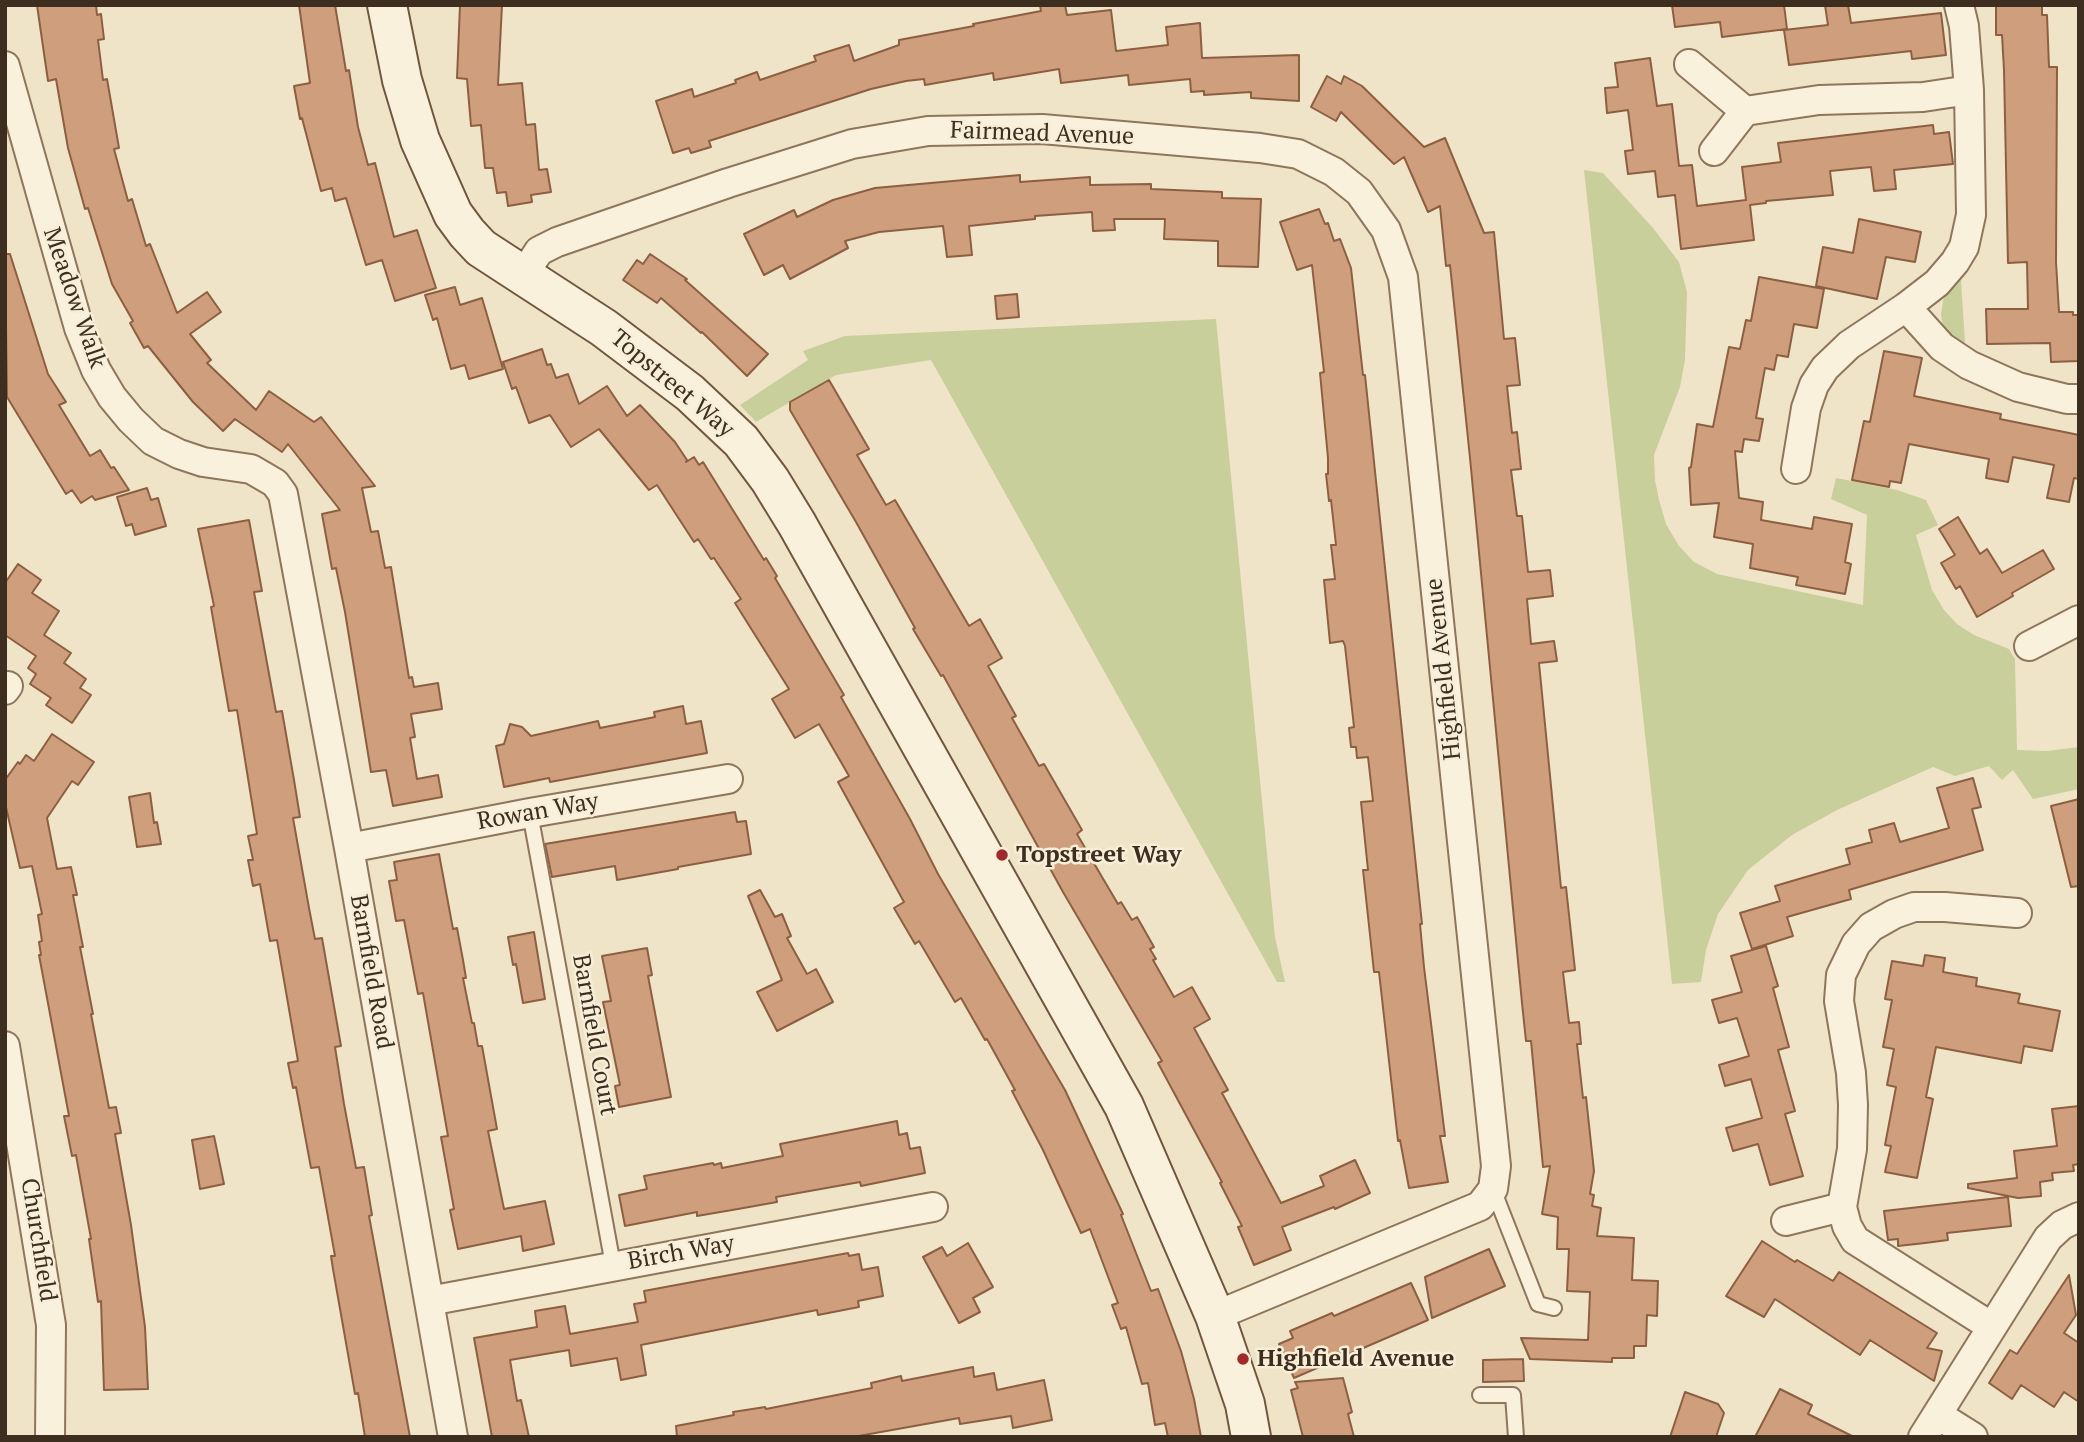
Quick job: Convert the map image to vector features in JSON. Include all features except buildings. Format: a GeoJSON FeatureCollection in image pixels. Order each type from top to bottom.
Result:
{"type":"FeatureCollection","features":[{"type":"Feature","properties":{"kind":"street","name":"Topstreet Way"},"geometry":{"type":"LineString","coordinates":[[387,5],[402,80],[420,140],[453,214],[467,233],[481,248],[604,328],[690,393],[734,433],[770,480],[797,524],[1124,1105],[1215,1316],[1245,1404],[1251,1437]]}},
{"type":"Feature","properties":{"kind":"street"},"geometry":{"type":"LineString","coordinates":[[1796,469],[1807,408],[1814,385],[1825,368],[1849,345],[1937,283],[1964,247],[1971,215],[1969,90],[1964,26],[1959,5]]}},
{"type":"Feature","properties":{"kind":"street"},"geometry":{"type":"LineString","coordinates":[[1689,64],[1745,111]]}},
{"type":"Feature","properties":{"kind":"street","name":"Meadow Walk"},"geometry":{"type":"LineString","coordinates":[[5,66],[79,328],[96,370],[112,397],[153,441],[203,462],[251,469],[265,475],[283,494],[287,508]]}},
{"type":"Feature","properties":{"kind":"street"},"geometry":{"type":"LineString","coordinates":[[1714,151],[1745,111],[1819,100],[1923,97],[1969,90]]}},
{"type":"Feature","properties":{"kind":"street","name":"Fairmead Avenue"},"geometry":{"type":"LineString","coordinates":[[524,274],[539,251],[557,242],[852,144],[928,131],[1042,129],[1260,148],[1298,154],[1334,173]]}},
{"type":"Feature","properties":{"kind":"street","name":"Highfield Avenue"},"geometry":{"type":"LineString","coordinates":[[1334,173],[1359,192],[1386,230],[1403,277],[1496,1166],[1493,1189]]}},
{"type":"Feature","properties":{"kind":"street"},"geometry":{"type":"LineString","coordinates":[[1906,307],[1942,347],[1969,365],[2018,387],[2079,400]]}},
{"type":"Feature","properties":{"kind":"street","name":"Barnfield Road"},"geometry":{"type":"LineString","coordinates":[[287,508],[453,1437]]}},
{"type":"Feature","properties":{"kind":"street"},"geometry":{"type":"LineString","coordinates":[[2029,646],[2079,620]]}},
{"type":"Feature","properties":{"kind":"street","name":"Rowan Way"},"geometry":{"type":"LineString","coordinates":[[349,848],[728,779]]}},
{"type":"Feature","properties":{"kind":"street"},"geometry":{"type":"LineString","coordinates":[[1992,1328],[1855,1240],[1847,1226],[1842,1207],[1852,1149],[1853,1105],[1851,1073],[1839,1001],[1841,975],[1856,944],[1871,927],[1894,914],[1914,907],[1945,906],[2017,913]]}},
{"type":"Feature","properties":{"kind":"street","name":"Churchfield"},"geometry":{"type":"LineString","coordinates":[[5,1046],[14,1142],[51,1325],[50,1437]]}},
{"type":"Feature","properties":{"kind":"street"},"geometry":{"type":"LineString","coordinates":[[1215,1316],[1480,1206],[1493,1189]]}},
{"type":"Feature","properties":{"kind":"street","name":"Birch Way"},"geometry":{"type":"LineString","coordinates":[[429,1301],[933,1207]]}},
{"type":"Feature","properties":{"kind":"street"},"geometry":{"type":"LineString","coordinates":[[1786,1221],[1842,1207]]}},
{"type":"Feature","properties":{"kind":"street"},"geometry":{"type":"LineString","coordinates":[[1973,1437],[1931,1426],[2048,1238],[2062,1225],[2079,1217]]}},
{"type":"Feature","properties":{"kind":"lane","name":"Barnfield Court"},"geometry":{"type":"LineString","coordinates":[[530,813],[613,1265]]}},
{"type":"Feature","properties":{"kind":"lane"},"geometry":{"type":"LineString","coordinates":[[1493,1189],[1538,1304],[1554,1308]]}},
{"type":"Feature","properties":{"kind":"lane"},"geometry":{"type":"LineString","coordinates":[[1480,1395],[1513,1395],[1516,1437]]}},
{"type":"Feature","properties":{"kind":"green space"},"geometry":{"type":"Polygon","coordinates":[[[1584,170],[1603,173],[1653,228],[1679,262],[1687,292],[1685,360],[1680,387],[1654,455],[1659,500],[1666,524],[1679,546],[1694,562],[1717,574],[1863,605],[1867,515],[1831,499],[1836,478],[1897,490],[1926,500],[1938,525],[1916,535],[1932,590],[1944,610],[1957,624],[1974,635],[2009,649],[2015,659],[2017,750],[2047,751],[2079,747],[2079,789],[2033,799],[2013,770],[2002,780],[1989,766],[1955,776],[1933,767],[1837,810],[1792,835],[1748,870],[1718,914],[1706,950],[1701,982],[1672,984],[1584,170]]]}},
{"type":"Feature","properties":{"kind":"green space"},"geometry":{"type":"Polygon","coordinates":[[[1959,274],[1965,342],[1958,346],[1943,327],[1941,314],[1950,285],[1959,274]]]}},
{"type":"Feature","properties":{"kind":"green space"},"geometry":{"type":"Polygon","coordinates":[[[1216,319],[1275,937],[1285,982],[1277,982],[931,360],[836,375],[756,422],[740,405],[808,360],[803,351],[845,336],[1216,319]]]}},
{"type":"Feature","properties":{"kind":"place","name":"Topstreet Way"},"geometry":{"type":"Point","coordinates":[1002,855]}},
{"type":"Feature","properties":{"kind":"place","name":"Highfield Avenue"},"geometry":{"type":"Point","coordinates":[1243,1359]}}]}
